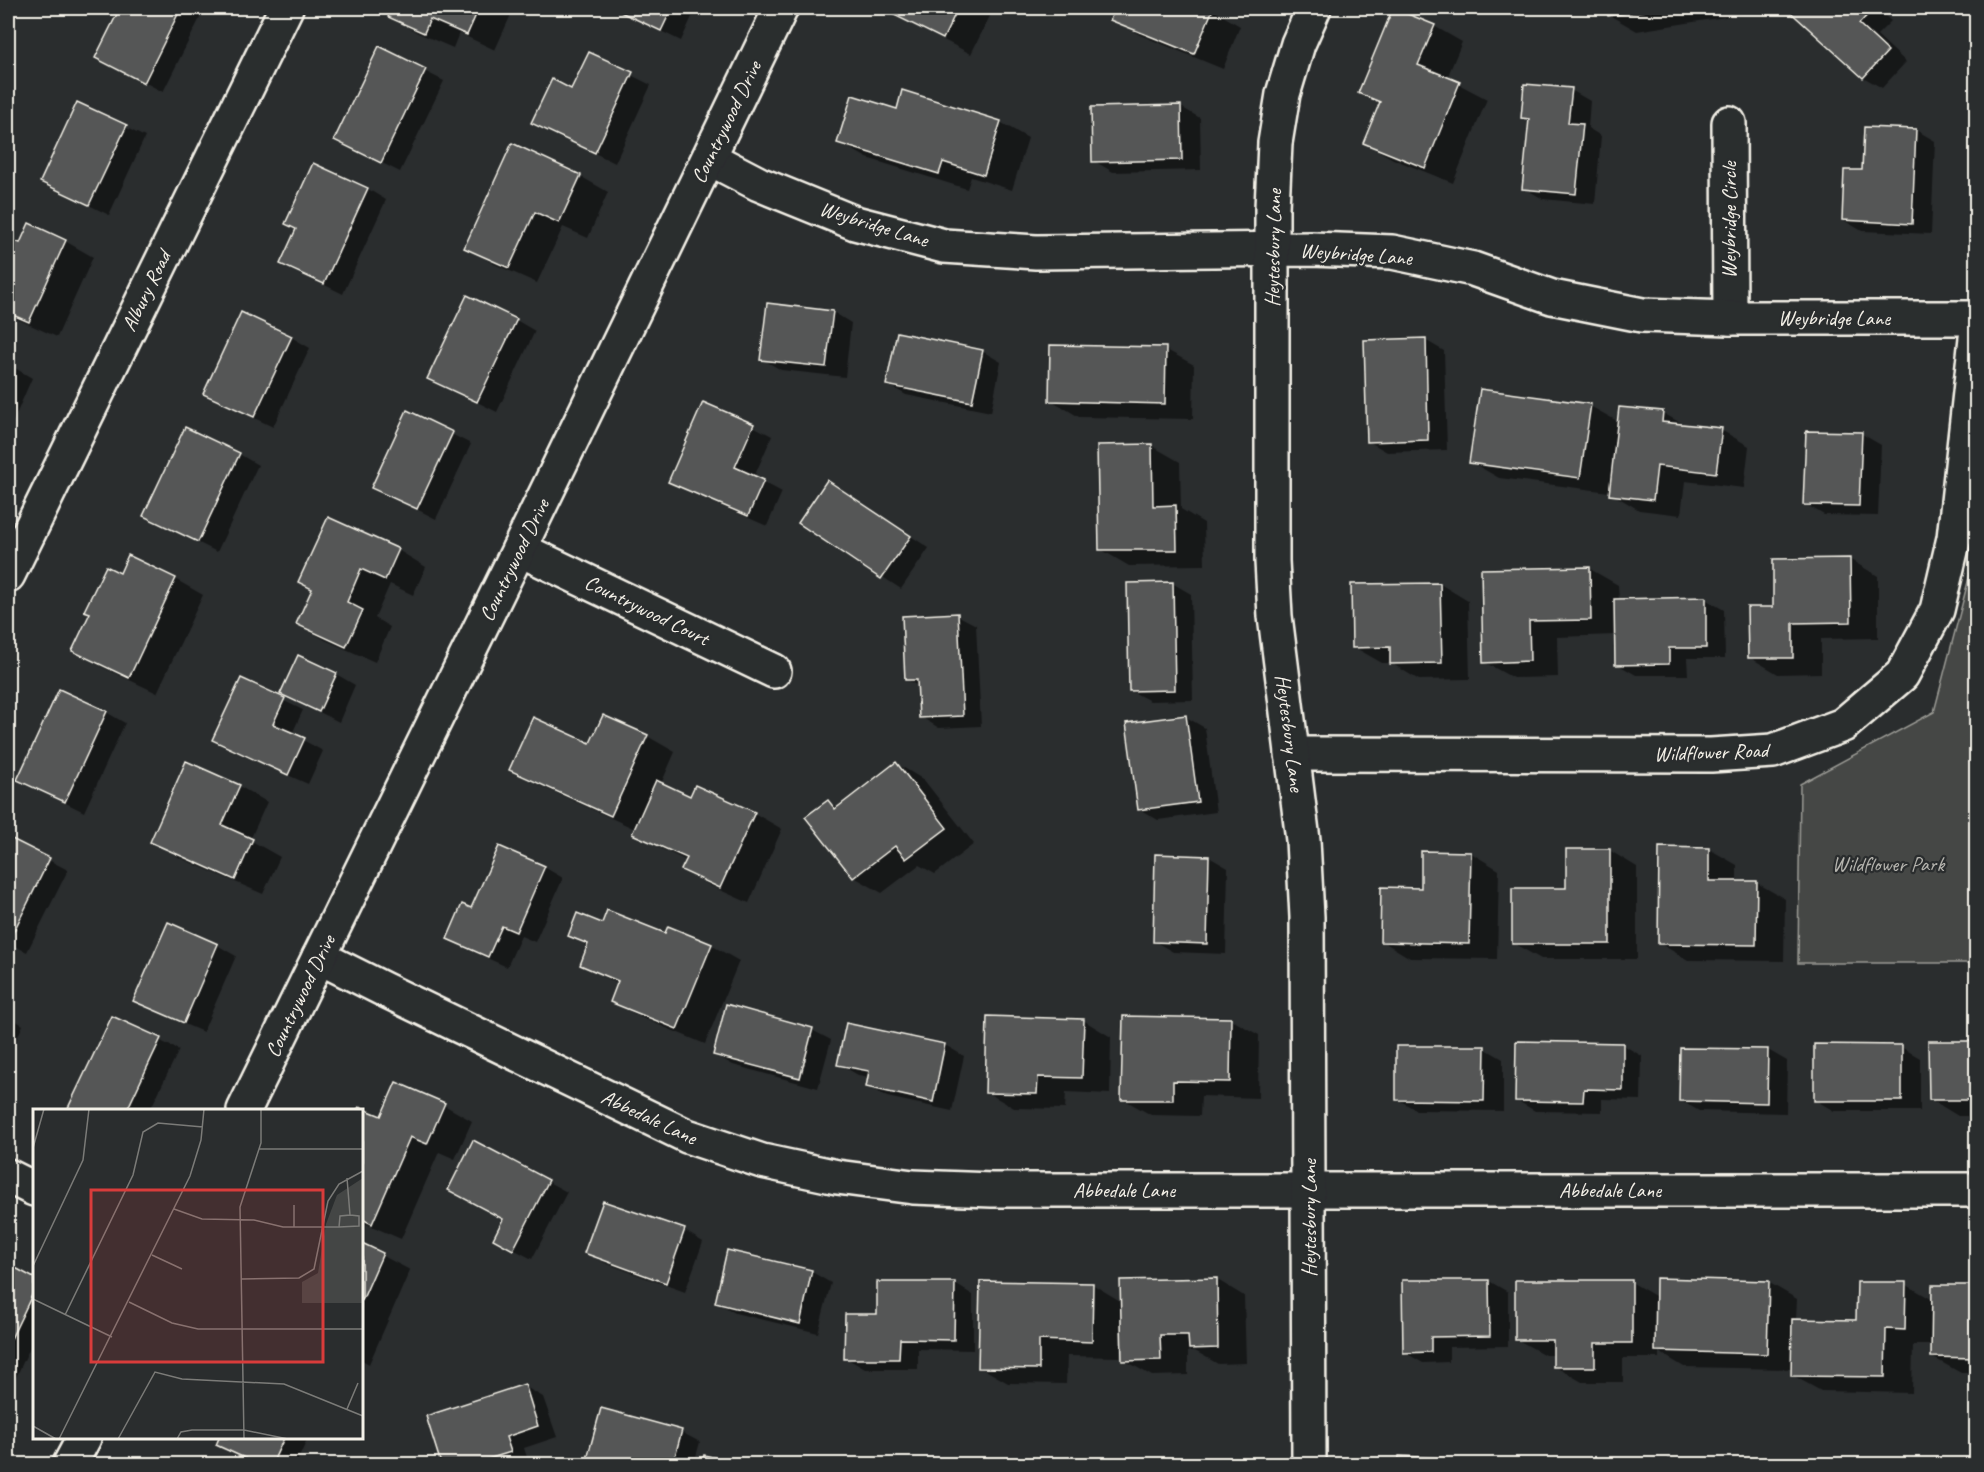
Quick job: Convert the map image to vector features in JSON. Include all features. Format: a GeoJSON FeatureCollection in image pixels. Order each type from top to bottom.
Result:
{"type":"FeatureCollection","features":[{"type":"Feature","properties":{"kind":"street","name":"Albury Road"},"geometry":{"type":"LineString","coordinates":[[8,575],[286,8]]}},
{"type":"Feature","properties":{"kind":"street","name":"Countrywood Drive"},"geometry":{"type":"LineString","coordinates":[[244,1109],[781,8]]}},
{"type":"Feature","properties":{"kind":"street","name":"Heytesbury Lane"},"geometry":{"type":"LineString","coordinates":[[1309,1464],[1307,916],[1303,840],[1275,616],[1272,561],[1272,250],[1275,143],[1283,94],[1298,44],[1314,8]]}},
{"type":"Feature","properties":{"kind":"street","name":"Weybridge Circle"},"geometry":{"type":"LineString","coordinates":[[1729,123],[1730,318]]}},
{"type":"Feature","properties":{"kind":"street","name":"Weybridge Lane"},"geometry":{"type":"LineString","coordinates":[[709,158],[759,184],[855,223],[944,246],[1036,252],[1272,250],[1392,252],[1473,269],[1552,297],[1642,315],[1730,318],[1977,318]]}},
{"type":"Feature","properties":{"kind":"street","name":"Wildflower Road"},"geometry":{"type":"LineString","coordinates":[[1292,754],[1711,755],[1773,751],[1844,725],[1902,675],[1937,610],[1954,538],[1977,338]]}},
{"type":"Feature","properties":{"kind":"street","name":"Countrywood Court"},"geometry":{"type":"LineString","coordinates":[[519,549],[774,671]]}},
{"type":"Feature","properties":{"kind":"street","name":"Abbedale Lane"},"geometry":{"type":"LineString","coordinates":[[319,957],[687,1136],[762,1161],[837,1178],[913,1187],[992,1190],[1977,1190]]}},
{"type":"Feature","properties":{"kind":"street"},"geometry":{"type":"LineString","coordinates":[[8,1176],[33,1188]]}},
{"type":"Feature","properties":{"kind":"street"},"geometry":{"type":"LineString","coordinates":[[70,1464],[83,1439]]}},
{"type":"Feature","properties":{"kind":"green space","name":"Wildflower Park"},"geometry":{"type":"Polygon","coordinates":[[[1976,551],[1976,963],[1798,963],[1800,784],[1934,712],[1976,551]]]}},
{"type":"Feature","properties":{"kind":"building"},"geometry":{"type":"Polygon","coordinates":[[[120,8],[181,8],[144,83],[95,58],[120,8]]]}},
{"type":"Feature","properties":{"kind":"building"},"geometry":{"type":"Polygon","coordinates":[[[393,8],[479,8],[467,35],[430,19],[424,33],[388,17],[393,8]]]}},
{"type":"Feature","properties":{"kind":"building"},"geometry":{"type":"Polygon","coordinates":[[[612,8],[672,8],[661,31],[612,8]]]}},
{"type":"Feature","properties":{"kind":"building"},"geometry":{"type":"Polygon","coordinates":[[[890,8],[958,8],[943,39],[888,12],[890,8]]]}},
{"type":"Feature","properties":{"kind":"building"},"geometry":{"type":"Polygon","coordinates":[[[1115,8],[1213,9],[1194,54],[1110,20],[1115,8]]]}},
{"type":"Feature","properties":{"kind":"building"},"geometry":{"type":"Polygon","coordinates":[[[1393,8],[1435,25],[1418,65],[1460,82],[1425,168],[1363,143],[1380,102],[1358,93],[1393,8]]]}},
{"type":"Feature","properties":{"kind":"building"},"geometry":{"type":"Polygon","coordinates":[[[1606,8],[1661,8],[1608,16],[1606,8]]]}},
{"type":"Feature","properties":{"kind":"building"},"geometry":{"type":"Polygon","coordinates":[[[1786,8],[1871,8],[1873,9],[1859,24],[1888,51],[1863,78],[1786,8]]]}},
{"type":"Feature","properties":{"kind":"building"},"geometry":{"type":"Polygon","coordinates":[[[379,46],[426,69],[381,163],[334,140],[379,46]]]}},
{"type":"Feature","properties":{"kind":"building"},"geometry":{"type":"Polygon","coordinates":[[[589,52],[633,72],[595,153],[531,123],[552,79],[571,89],[589,52]]]}},
{"type":"Feature","properties":{"kind":"building"},"geometry":{"type":"Polygon","coordinates":[[[1524,84],[1572,88],[1568,123],[1583,124],[1576,194],[1522,189],[1529,119],[1521,118],[1524,84]]]}},
{"type":"Feature","properties":{"kind":"building"},"geometry":{"type":"Polygon","coordinates":[[[902,90],[1001,121],[984,175],[943,162],[939,174],[837,143],[852,95],[897,109],[902,90]]]}},
{"type":"Feature","properties":{"kind":"building"},"geometry":{"type":"Polygon","coordinates":[[[77,102],[127,125],[89,205],[40,182],[77,102]]]}},
{"type":"Feature","properties":{"kind":"building"},"geometry":{"type":"Polygon","coordinates":[[[1181,105],[1182,160],[1092,162],[1091,107],[1181,105]]]}},
{"type":"Feature","properties":{"kind":"building"},"geometry":{"type":"Polygon","coordinates":[[[1864,127],[1916,129],[1912,224],[1842,220],[1844,170],[1862,170],[1864,127]]]}},
{"type":"Feature","properties":{"kind":"building"},"geometry":{"type":"Polygon","coordinates":[[[512,143],[581,175],[559,223],[535,212],[509,268],[464,248],[512,143]]]}},
{"type":"Feature","properties":{"kind":"building"},"geometry":{"type":"Polygon","coordinates":[[[313,163],[368,188],[324,284],[280,264],[296,229],[285,224],[313,163]]]}},
{"type":"Feature","properties":{"kind":"building"},"geometry":{"type":"Polygon","coordinates":[[[29,223],[66,240],[29,322],[8,313],[8,238],[20,243],[29,223]]]}},
{"type":"Feature","properties":{"kind":"building"},"geometry":{"type":"Polygon","coordinates":[[[467,295],[517,319],[477,402],[427,379],[467,295]]]}},
{"type":"Feature","properties":{"kind":"building"},"geometry":{"type":"Polygon","coordinates":[[[767,303],[833,311],[826,367],[760,360],[767,303]]]}},
{"type":"Feature","properties":{"kind":"building"},"geometry":{"type":"Polygon","coordinates":[[[241,312],[292,336],[254,417],[203,394],[241,312]]]}},
{"type":"Feature","properties":{"kind":"building"},"geometry":{"type":"Polygon","coordinates":[[[897,332],[983,350],[972,402],[886,385],[897,332]]]}},
{"type":"Feature","properties":{"kind":"building"},"geometry":{"type":"Polygon","coordinates":[[[1426,338],[1428,440],[1367,442],[1364,340],[1426,338]]]}},
{"type":"Feature","properties":{"kind":"building"},"geometry":{"type":"Polygon","coordinates":[[[1050,345],[1166,347],[1165,404],[1049,401],[1050,345]]]}},
{"type":"Feature","properties":{"kind":"building"},"geometry":{"type":"Polygon","coordinates":[[[1480,389],[1591,404],[1580,478],[1469,463],[1480,389]]]}},
{"type":"Feature","properties":{"kind":"building"},"geometry":{"type":"Polygon","coordinates":[[[703,402],[754,424],[735,467],[764,480],[748,516],[668,482],[703,402]]]}},
{"type":"Feature","properties":{"kind":"building"},"geometry":{"type":"Polygon","coordinates":[[[1619,407],[1663,411],[1662,422],[1722,428],[1716,473],[1657,466],[1653,500],[1609,495],[1619,407]]]}},
{"type":"Feature","properties":{"kind":"building"},"geometry":{"type":"Polygon","coordinates":[[[407,410],[453,432],[417,509],[371,488],[407,410]]]}},
{"type":"Feature","properties":{"kind":"building"},"geometry":{"type":"Polygon","coordinates":[[[185,427],[240,453],[198,542],[143,516],[185,427]]]}},
{"type":"Feature","properties":{"kind":"building"},"geometry":{"type":"Polygon","coordinates":[[[1806,431],[1862,432],[1859,506],[1803,505],[1806,431]]]}},
{"type":"Feature","properties":{"kind":"building"},"geometry":{"type":"Polygon","coordinates":[[[1152,444],[1153,506],[1176,505],[1177,550],[1099,550],[1097,445],[1152,444]]]}},
{"type":"Feature","properties":{"kind":"building"},"geometry":{"type":"Polygon","coordinates":[[[827,480],[911,536],[881,579],[798,523],[827,480]]]}},
{"type":"Feature","properties":{"kind":"building"},"geometry":{"type":"Polygon","coordinates":[[[328,517],[399,549],[385,580],[361,569],[347,602],[363,610],[346,647],[296,624],[312,589],[298,582],[328,517]]]}},
{"type":"Feature","properties":{"kind":"building"},"geometry":{"type":"Polygon","coordinates":[[[128,555],[176,578],[129,678],[72,651],[90,613],[84,611],[106,566],[120,573],[128,555]]]}},
{"type":"Feature","properties":{"kind":"building"},"geometry":{"type":"Polygon","coordinates":[[[1850,558],[1851,622],[1793,623],[1793,658],[1748,658],[1747,607],[1773,607],[1773,559],[1850,558]]]}},
{"type":"Feature","properties":{"kind":"building"},"geometry":{"type":"Polygon","coordinates":[[[1590,567],[1591,620],[1529,621],[1530,661],[1483,663],[1481,569],[1590,567]]]}},
{"type":"Feature","properties":{"kind":"building"},"geometry":{"type":"Polygon","coordinates":[[[1173,582],[1175,690],[1129,691],[1127,583],[1173,582]]]}},
{"type":"Feature","properties":{"kind":"building"},"geometry":{"type":"Polygon","coordinates":[[[1440,583],[1442,663],[1390,664],[1390,647],[1352,648],[1351,584],[1440,583]]]}},
{"type":"Feature","properties":{"kind":"building"},"geometry":{"type":"Polygon","coordinates":[[[1706,597],[1706,648],[1669,648],[1669,664],[1615,665],[1614,599],[1706,597]]]}},
{"type":"Feature","properties":{"kind":"building"},"geometry":{"type":"Polygon","coordinates":[[[958,613],[963,716],[919,718],[917,680],[905,680],[902,616],[958,613]]]}},
{"type":"Feature","properties":{"kind":"building"},"geometry":{"type":"Polygon","coordinates":[[[298,655],[337,673],[319,712],[280,694],[298,655]]]}},
{"type":"Feature","properties":{"kind":"building"},"geometry":{"type":"Polygon","coordinates":[[[241,678],[285,698],[273,724],[305,738],[288,775],[212,740],[241,678]]]}},
{"type":"Feature","properties":{"kind":"building"},"geometry":{"type":"Polygon","coordinates":[[[59,689],[107,711],[65,802],[17,780],[59,689]]]}},
{"type":"Feature","properties":{"kind":"building"},"geometry":{"type":"Polygon","coordinates":[[[603,715],[648,735],[611,816],[509,770],[533,717],[590,743],[603,715]]]}},
{"type":"Feature","properties":{"kind":"building"},"geometry":{"type":"Polygon","coordinates":[[[1186,715],[1198,802],[1138,810],[1126,723],[1186,715]]]}},
{"type":"Feature","properties":{"kind":"building"},"geometry":{"type":"Polygon","coordinates":[[[186,761],[240,785],[222,825],[253,839],[235,880],[150,842],[186,761]]]}},
{"type":"Feature","properties":{"kind":"building"},"geometry":{"type":"Polygon","coordinates":[[[896,762],[947,828],[906,859],[895,846],[853,878],[805,817],[828,800],[835,809],[896,762]]]}},
{"type":"Feature","properties":{"kind":"building"},"geometry":{"type":"Polygon","coordinates":[[[656,780],[690,796],[695,785],[755,812],[720,888],[681,870],[687,858],[632,834],[656,780]]]}},
{"type":"Feature","properties":{"kind":"building"},"geometry":{"type":"Polygon","coordinates":[[[8,837],[50,858],[8,943],[8,837]]]}},
{"type":"Feature","properties":{"kind":"building"},"geometry":{"type":"Polygon","coordinates":[[[499,846],[545,866],[516,932],[502,926],[488,957],[447,939],[462,904],[471,908],[499,846]]]}},
{"type":"Feature","properties":{"kind":"building"},"geometry":{"type":"Polygon","coordinates":[[[1659,847],[1709,848],[1709,881],[1757,881],[1756,945],[1658,944],[1659,847]]]}},
{"type":"Feature","properties":{"kind":"building"},"geometry":{"type":"Polygon","coordinates":[[[1566,849],[1610,849],[1610,944],[1512,944],[1512,888],[1566,888],[1566,849]]]}},
{"type":"Feature","properties":{"kind":"building"},"geometry":{"type":"Polygon","coordinates":[[[1421,851],[1471,852],[1469,944],[1380,942],[1381,887],[1421,888],[1421,851]]]}},
{"type":"Feature","properties":{"kind":"building"},"geometry":{"type":"Polygon","coordinates":[[[1155,854],[1209,856],[1207,944],[1153,942],[1155,854]]]}},
{"type":"Feature","properties":{"kind":"building"},"geometry":{"type":"Polygon","coordinates":[[[607,910],[665,933],[668,926],[712,944],[677,1029],[610,1002],[618,981],[580,965],[588,944],[568,936],[577,913],[602,923],[607,910]]]}},
{"type":"Feature","properties":{"kind":"building"},"geometry":{"type":"Polygon","coordinates":[[[168,922],[218,944],[184,1023],[133,1001],[168,922]]]}},
{"type":"Feature","properties":{"kind":"building"},"geometry":{"type":"Polygon","coordinates":[[[726,1004],[813,1028],[800,1078],[713,1055],[726,1004]]]}},
{"type":"Feature","properties":{"kind":"building"},"geometry":{"type":"Polygon","coordinates":[[[112,1016],[161,1038],[127,1109],[67,1109],[112,1016]]]}},
{"type":"Feature","properties":{"kind":"building"},"geometry":{"type":"Polygon","coordinates":[[[987,1016],[1084,1019],[1082,1078],[1038,1077],[1037,1094],[985,1093],[987,1016]]]}},
{"type":"Feature","properties":{"kind":"building"},"geometry":{"type":"Polygon","coordinates":[[[1123,1016],[1231,1018],[1230,1082],[1173,1081],[1173,1100],[1121,1100],[1123,1016]]]}},
{"type":"Feature","properties":{"kind":"building"},"geometry":{"type":"Polygon","coordinates":[[[846,1023],[945,1044],[933,1102],[866,1087],[869,1071],[837,1065],[846,1023]]]}},
{"type":"Feature","properties":{"kind":"building"},"geometry":{"type":"Polygon","coordinates":[[[1516,1041],[1623,1043],[1623,1090],[1584,1089],[1583,1102],[1515,1101],[1516,1041]]]}},
{"type":"Feature","properties":{"kind":"building"},"geometry":{"type":"Polygon","coordinates":[[[1928,1041],[1976,1041],[1976,1100],[1929,1100],[1928,1041]]]}},
{"type":"Feature","properties":{"kind":"building"},"geometry":{"type":"Polygon","coordinates":[[[1814,1044],[1902,1045],[1902,1101],[1814,1101],[1814,1044]]]}},
{"type":"Feature","properties":{"kind":"building"},"geometry":{"type":"Polygon","coordinates":[[[1396,1046],[1485,1046],[1484,1101],[1396,1100],[1396,1046]]]}},
{"type":"Feature","properties":{"kind":"building"},"geometry":{"type":"Polygon","coordinates":[[[1680,1048],[1768,1049],[1767,1103],[1679,1101],[1680,1048]]]}},
{"type":"Feature","properties":{"kind":"building"},"geometry":{"type":"Polygon","coordinates":[[[396,1082],[445,1103],[427,1144],[410,1137],[372,1224],[363,1220],[363,1109],[358,1109],[359,1107],[381,1116],[396,1082]]]}},
{"type":"Feature","properties":{"kind":"building"},"geometry":{"type":"Polygon","coordinates":[[[473,1140],[549,1180],[513,1250],[493,1239],[503,1219],[448,1190],[473,1140]]]}},
{"type":"Feature","properties":{"kind":"building"},"geometry":{"type":"Polygon","coordinates":[[[603,1201],[685,1229],[666,1283],[584,1253],[603,1201]]]}},
{"type":"Feature","properties":{"kind":"building"},"geometry":{"type":"Polygon","coordinates":[[[363,1243],[383,1253],[363,1299],[363,1243]]]}},
{"type":"Feature","properties":{"kind":"building"},"geometry":{"type":"Polygon","coordinates":[[[727,1250],[812,1270],[800,1324],[715,1303],[727,1250]]]}},
{"type":"Feature","properties":{"kind":"building"},"geometry":{"type":"Polygon","coordinates":[[[8,1264],[33,1277],[33,1293],[8,1345],[8,1264]]]}},
{"type":"Feature","properties":{"kind":"building"},"geometry":{"type":"Polygon","coordinates":[[[1217,1278],[1218,1348],[1189,1349],[1188,1335],[1160,1335],[1161,1360],[1122,1361],[1120,1280],[1217,1278]]]}},
{"type":"Feature","properties":{"kind":"building"},"geometry":{"type":"Polygon","coordinates":[[[1656,1278],[1769,1281],[1767,1354],[1655,1351],[1656,1278]]]}},
{"type":"Feature","properties":{"kind":"building"},"geometry":{"type":"Polygon","coordinates":[[[1402,1280],[1489,1280],[1490,1336],[1431,1337],[1431,1352],[1403,1353],[1402,1280]]]}},
{"type":"Feature","properties":{"kind":"building"},"geometry":{"type":"Polygon","coordinates":[[[1515,1280],[1632,1280],[1632,1343],[1595,1343],[1595,1367],[1553,1367],[1553,1340],[1515,1340],[1515,1280]]]}},
{"type":"Feature","properties":{"kind":"building"},"geometry":{"type":"Polygon","coordinates":[[[980,1281],[1093,1283],[1092,1342],[1039,1340],[1039,1369],[978,1368],[980,1281]]]}},
{"type":"Feature","properties":{"kind":"building"},"geometry":{"type":"Polygon","coordinates":[[[877,1282],[955,1282],[954,1340],[900,1339],[899,1359],[844,1359],[845,1314],[877,1314],[877,1282]]]}},
{"type":"Feature","properties":{"kind":"building"},"geometry":{"type":"Polygon","coordinates":[[[1857,1282],[1906,1282],[1905,1330],[1886,1329],[1885,1377],[1791,1376],[1792,1319],[1856,1320],[1857,1282]]]}},
{"type":"Feature","properties":{"kind":"building"},"geometry":{"type":"Polygon","coordinates":[[[1932,1285],[1976,1285],[1976,1358],[1931,1357],[1932,1285]]]}},
{"type":"Feature","properties":{"kind":"building"},"geometry":{"type":"Polygon","coordinates":[[[525,1384],[538,1426],[506,1437],[511,1452],[472,1464],[441,1464],[426,1416],[525,1384]]]}},
{"type":"Feature","properties":{"kind":"building"},"geometry":{"type":"Polygon","coordinates":[[[601,1408],[682,1430],[673,1464],[607,1464],[587,1459],[601,1408]]]}},
{"type":"Feature","properties":{"kind":"building"},"geometry":{"type":"Polygon","coordinates":[[[219,1439],[284,1439],[272,1464],[258,1464],[216,1445],[219,1439]]]}},
{"type":"Feature","properties":{"kind":"building"},"geometry":{"type":"Polygon","coordinates":[[[704,1455],[742,1464],[701,1464],[704,1455]]]}},
{"type":"Feature","properties":{"kind":"building"},"geometry":{"type":"Polygon","coordinates":[[[1399,1456],[1443,1458],[1443,1464],[1398,1464],[1399,1456]]]}},
{"type":"Feature","properties":{"kind":"building"},"geometry":{"type":"Polygon","coordinates":[[[1669,1460],[1687,1464],[1668,1464],[1669,1460]]]}}]}
